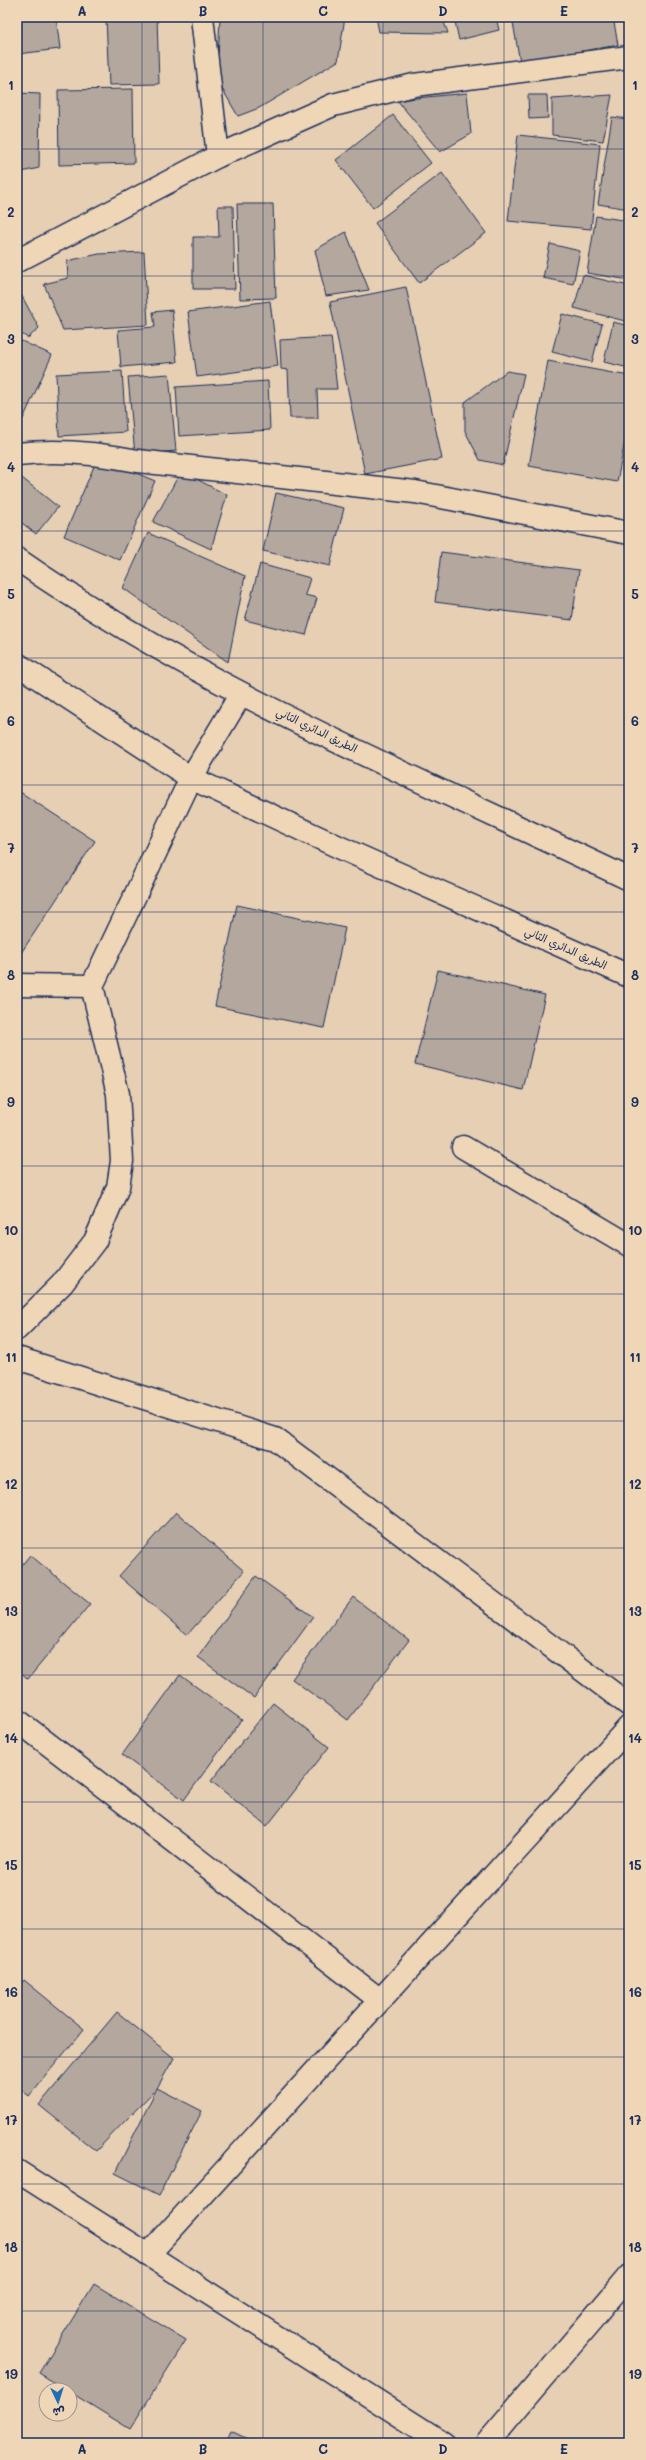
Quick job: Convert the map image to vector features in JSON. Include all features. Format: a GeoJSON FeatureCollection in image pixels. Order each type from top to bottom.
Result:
{"type":"FeatureCollection","features":[{"type":"Feature","properties":{"kind":"street"},"geometry":{"type":"LineString","coordinates":[[202,17],[218,156]]}},
{"type":"Feature","properties":{"kind":"street"},"geometry":{"type":"LineString","coordinates":[[17,261],[218,156],[333,105],[414,85],[629,57]]}},
{"type":"Feature","properties":{"kind":"street"},"geometry":{"type":"LineString","coordinates":[[17,454],[43,451],[108,454],[138,461],[415,492],[629,533]]}},
{"type":"Feature","properties":{"kind":"street","name":"الطريق الدائري الثاني"},"geometry":{"type":"LineString","coordinates":[[17,559],[69,596],[241,694],[629,879]]}},
{"type":"Feature","properties":{"kind":"street","name":"الطريق الدائري الثاني"},"geometry":{"type":"LineString","coordinates":[[17,664],[191,778],[341,848],[629,976]]}},
{"type":"Feature","properties":{"kind":"street"},"geometry":{"type":"LineString","coordinates":[[17,1329],[62,1284],[95,1241],[118,1187],[122,1161],[118,1094],[92,986],[191,778],[241,694]]}},
{"type":"Feature","properties":{"kind":"street"},"geometry":{"type":"LineString","coordinates":[[17,985],[92,986]]}},
{"type":"Feature","properties":{"kind":"street"},"geometry":{"type":"LineString","coordinates":[[462,1147],[629,1245]]}},
{"type":"Feature","properties":{"kind":"street"},"geometry":{"type":"LineString","coordinates":[[17,1358],[275,1439],[629,1705]]}},
{"type":"Feature","properties":{"kind":"street"},"geometry":{"type":"LineString","coordinates":[[17,1720],[380,2000]]}},
{"type":"Feature","properties":{"kind":"street"},"geometry":{"type":"LineString","coordinates":[[148,2254],[629,1727]]}},
{"type":"Feature","properties":{"kind":"street"},"geometry":{"type":"LineString","coordinates":[[17,2171],[443,2443]]}},
{"type":"Feature","properties":{"kind":"street"},"geometry":{"type":"LineString","coordinates":[[487,2443],[629,2276]]}},
{"type":"Feature","properties":{"kind":"building"},"geometry":{"type":"Polygon","coordinates":[[[17,17],[56,17],[60,49],[17,54],[17,17]]]}},
{"type":"Feature","properties":{"kind":"building"},"geometry":{"type":"Polygon","coordinates":[[[106,17],[157,17],[159,84],[109,85],[106,17]]]}},
{"type":"Feature","properties":{"kind":"building"},"geometry":{"type":"Polygon","coordinates":[[[220,17],[345,17],[338,61],[259,108],[238,116],[217,80],[220,17]]]}},
{"type":"Feature","properties":{"kind":"building"},"geometry":{"type":"Polygon","coordinates":[[[376,17],[442,17],[448,33],[379,32],[376,17]]]}},
{"type":"Feature","properties":{"kind":"building"},"geometry":{"type":"Polygon","coordinates":[[[454,17],[496,17],[499,30],[459,40],[454,17]]]}},
{"type":"Feature","properties":{"kind":"building"},"geometry":{"type":"Polygon","coordinates":[[[512,17],[613,17],[618,45],[520,62],[512,17]]]}},
{"type":"Feature","properties":{"kind":"building"},"geometry":{"type":"Polygon","coordinates":[[[133,89],[134,163],[59,165],[58,90],[133,89]]]}},
{"type":"Feature","properties":{"kind":"building"},"geometry":{"type":"Polygon","coordinates":[[[17,93],[40,94],[39,168],[17,173],[17,93]]]}},
{"type":"Feature","properties":{"kind":"building"},"geometry":{"type":"Polygon","coordinates":[[[467,93],[471,134],[440,152],[397,100],[467,93]]]}},
{"type":"Feature","properties":{"kind":"building"},"geometry":{"type":"Polygon","coordinates":[[[528,95],[547,95],[548,118],[529,119],[528,95]]]}},
{"type":"Feature","properties":{"kind":"building"},"geometry":{"type":"Polygon","coordinates":[[[612,95],[603,141],[552,135],[552,99],[612,95]]]}},
{"type":"Feature","properties":{"kind":"building"},"geometry":{"type":"Polygon","coordinates":[[[393,115],[431,163],[373,208],[336,160],[393,115]]]}},
{"type":"Feature","properties":{"kind":"building"},"geometry":{"type":"Polygon","coordinates":[[[612,117],[629,119],[629,209],[598,204],[612,117]]]}},
{"type":"Feature","properties":{"kind":"building"},"geometry":{"type":"Polygon","coordinates":[[[518,135],[600,144],[591,229],[508,221],[518,135]]]}},
{"type":"Feature","properties":{"kind":"building"},"geometry":{"type":"Polygon","coordinates":[[[442,173],[486,233],[419,283],[375,223],[442,173]]]}},
{"type":"Feature","properties":{"kind":"building"},"geometry":{"type":"Polygon","coordinates":[[[237,204],[273,204],[276,298],[240,299],[237,204]]]}},
{"type":"Feature","properties":{"kind":"building"},"geometry":{"type":"Polygon","coordinates":[[[218,206],[233,206],[235,289],[193,289],[193,237],[219,237],[218,206]]]}},
{"type":"Feature","properties":{"kind":"building"},"geometry":{"type":"Polygon","coordinates":[[[596,216],[629,221],[629,280],[587,273],[596,216]]]}},
{"type":"Feature","properties":{"kind":"building"},"geometry":{"type":"Polygon","coordinates":[[[346,232],[369,290],[326,296],[315,250],[346,232]]]}},
{"type":"Feature","properties":{"kind":"building"},"geometry":{"type":"Polygon","coordinates":[[[550,244],[580,251],[573,284],[543,278],[550,244]]]}},
{"type":"Feature","properties":{"kind":"building"},"geometry":{"type":"Polygon","coordinates":[[[144,252],[148,325],[63,330],[44,284],[68,278],[67,261],[99,254],[144,252]]]}},
{"type":"Feature","properties":{"kind":"building"},"geometry":{"type":"Polygon","coordinates":[[[583,275],[629,286],[629,322],[574,308],[583,275]]]}},
{"type":"Feature","properties":{"kind":"building"},"geometry":{"type":"Polygon","coordinates":[[[17,287],[39,328],[28,338],[17,331],[17,287]]]}},
{"type":"Feature","properties":{"kind":"building"},"geometry":{"type":"Polygon","coordinates":[[[406,287],[442,459],[365,474],[330,302],[406,287]]]}},
{"type":"Feature","properties":{"kind":"building"},"geometry":{"type":"Polygon","coordinates":[[[270,301],[278,366],[197,377],[188,312],[270,301]]]}},
{"type":"Feature","properties":{"kind":"building"},"geometry":{"type":"Polygon","coordinates":[[[172,310],[177,362],[121,367],[118,330],[155,327],[153,312],[172,310]]]}},
{"type":"Feature","properties":{"kind":"building"},"geometry":{"type":"Polygon","coordinates":[[[562,314],[602,324],[592,362],[552,352],[562,314]]]}},
{"type":"Feature","properties":{"kind":"building"},"geometry":{"type":"Polygon","coordinates":[[[613,322],[629,326],[629,368],[604,362],[613,322]]]}},
{"type":"Feature","properties":{"kind":"building"},"geometry":{"type":"Polygon","coordinates":[[[331,337],[337,389],[317,389],[318,418],[290,418],[288,370],[281,369],[280,340],[331,337]]]}},
{"type":"Feature","properties":{"kind":"building"},"geometry":{"type":"Polygon","coordinates":[[[17,339],[52,355],[23,419],[17,417],[17,339]]]}},
{"type":"Feature","properties":{"kind":"building"},"geometry":{"type":"Polygon","coordinates":[[[548,361],[629,376],[629,420],[617,482],[529,466],[548,361]]]}},
{"type":"Feature","properties":{"kind":"building"},"geometry":{"type":"Polygon","coordinates":[[[122,371],[126,432],[59,436],[56,374],[122,371]]]}},
{"type":"Feature","properties":{"kind":"building"},"geometry":{"type":"Polygon","coordinates":[[[507,371],[524,374],[503,465],[480,460],[465,431],[465,402],[507,371]]]}},
{"type":"Feature","properties":{"kind":"building"},"geometry":{"type":"Polygon","coordinates":[[[169,374],[176,451],[135,455],[128,377],[169,374]]]}},
{"type":"Feature","properties":{"kind":"building"},"geometry":{"type":"Polygon","coordinates":[[[268,381],[270,430],[179,436],[176,387],[268,381]]]}},
{"type":"Feature","properties":{"kind":"building"},"geometry":{"type":"Polygon","coordinates":[[[98,457],[155,481],[120,560],[64,536],[98,457]]]}},
{"type":"Feature","properties":{"kind":"building"},"geometry":{"type":"Polygon","coordinates":[[[181,471],[227,495],[211,549],[153,522],[181,471]]]}},
{"type":"Feature","properties":{"kind":"building"},"geometry":{"type":"Polygon","coordinates":[[[17,474],[58,507],[36,534],[17,519],[17,474]]]}},
{"type":"Feature","properties":{"kind":"building"},"geometry":{"type":"Polygon","coordinates":[[[276,493],[344,508],[330,566],[263,551],[276,493]]]}},
{"type":"Feature","properties":{"kind":"building"},"geometry":{"type":"Polygon","coordinates":[[[148,533],[245,576],[228,662],[123,588],[148,533]]]}},
{"type":"Feature","properties":{"kind":"building"},"geometry":{"type":"Polygon","coordinates":[[[441,552],[579,570],[572,620],[435,602],[441,552]]]}},
{"type":"Feature","properties":{"kind":"building"},"geometry":{"type":"Polygon","coordinates":[[[260,564],[310,578],[305,595],[317,598],[306,635],[245,620],[260,564]]]}},
{"type":"Feature","properties":{"kind":"building"},"geometry":{"type":"Polygon","coordinates":[[[17,790],[95,841],[17,959],[17,790]]]}},
{"type":"Feature","properties":{"kind":"building"},"geometry":{"type":"Polygon","coordinates":[[[237,905],[345,928],[324,1028],[215,1006],[237,905]]]}},
{"type":"Feature","properties":{"kind":"building"},"geometry":{"type":"Polygon","coordinates":[[[438,970],[545,995],[523,1090],[415,1064],[438,970]]]}},
{"type":"Feature","properties":{"kind":"building"},"geometry":{"type":"Polygon","coordinates":[[[176,1512],[244,1571],[187,1635],[119,1576],[176,1512]]]}},
{"type":"Feature","properties":{"kind":"building"},"geometry":{"type":"Polygon","coordinates":[[[30,1555],[90,1604],[28,1679],[17,1669],[17,1571],[30,1555]]]}},
{"type":"Feature","properties":{"kind":"building"},"geometry":{"type":"Polygon","coordinates":[[[256,1576],[313,1617],[254,1698],[198,1657],[256,1576]]]}},
{"type":"Feature","properties":{"kind":"building"},"geometry":{"type":"Polygon","coordinates":[[[353,1597],[409,1640],[348,1720],[292,1679],[353,1597]]]}},
{"type":"Feature","properties":{"kind":"building"},"geometry":{"type":"Polygon","coordinates":[[[180,1675],[242,1720],[184,1800],[122,1755],[180,1675]]]}},
{"type":"Feature","properties":{"kind":"building"},"geometry":{"type":"Polygon","coordinates":[[[273,1703],[329,1747],[267,1826],[211,1781],[273,1703]]]}},
{"type":"Feature","properties":{"kind":"building"},"geometry":{"type":"Polygon","coordinates":[[[24,1980],[84,2029],[29,2096],[17,2086],[17,1989],[24,1980]]]}},
{"type":"Feature","properties":{"kind":"building"},"geometry":{"type":"Polygon","coordinates":[[[117,2012],[174,2058],[157,2088],[96,2151],[39,2105],[117,2012]]]}},
{"type":"Feature","properties":{"kind":"building"},"geometry":{"type":"Polygon","coordinates":[[[157,2088],[202,2111],[159,2195],[115,2173],[157,2088]]]}},
{"type":"Feature","properties":{"kind":"building"},"geometry":{"type":"Polygon","coordinates":[[[94,2284],[186,2340],[130,2429],[78,2397],[78,2382],[53,2382],[39,2373],[94,2284]]]}},
{"type":"Feature","properties":{"kind":"building"},"geometry":{"type":"Polygon","coordinates":[[[231,2431],[256,2443],[225,2443],[231,2431]]]}}]}
